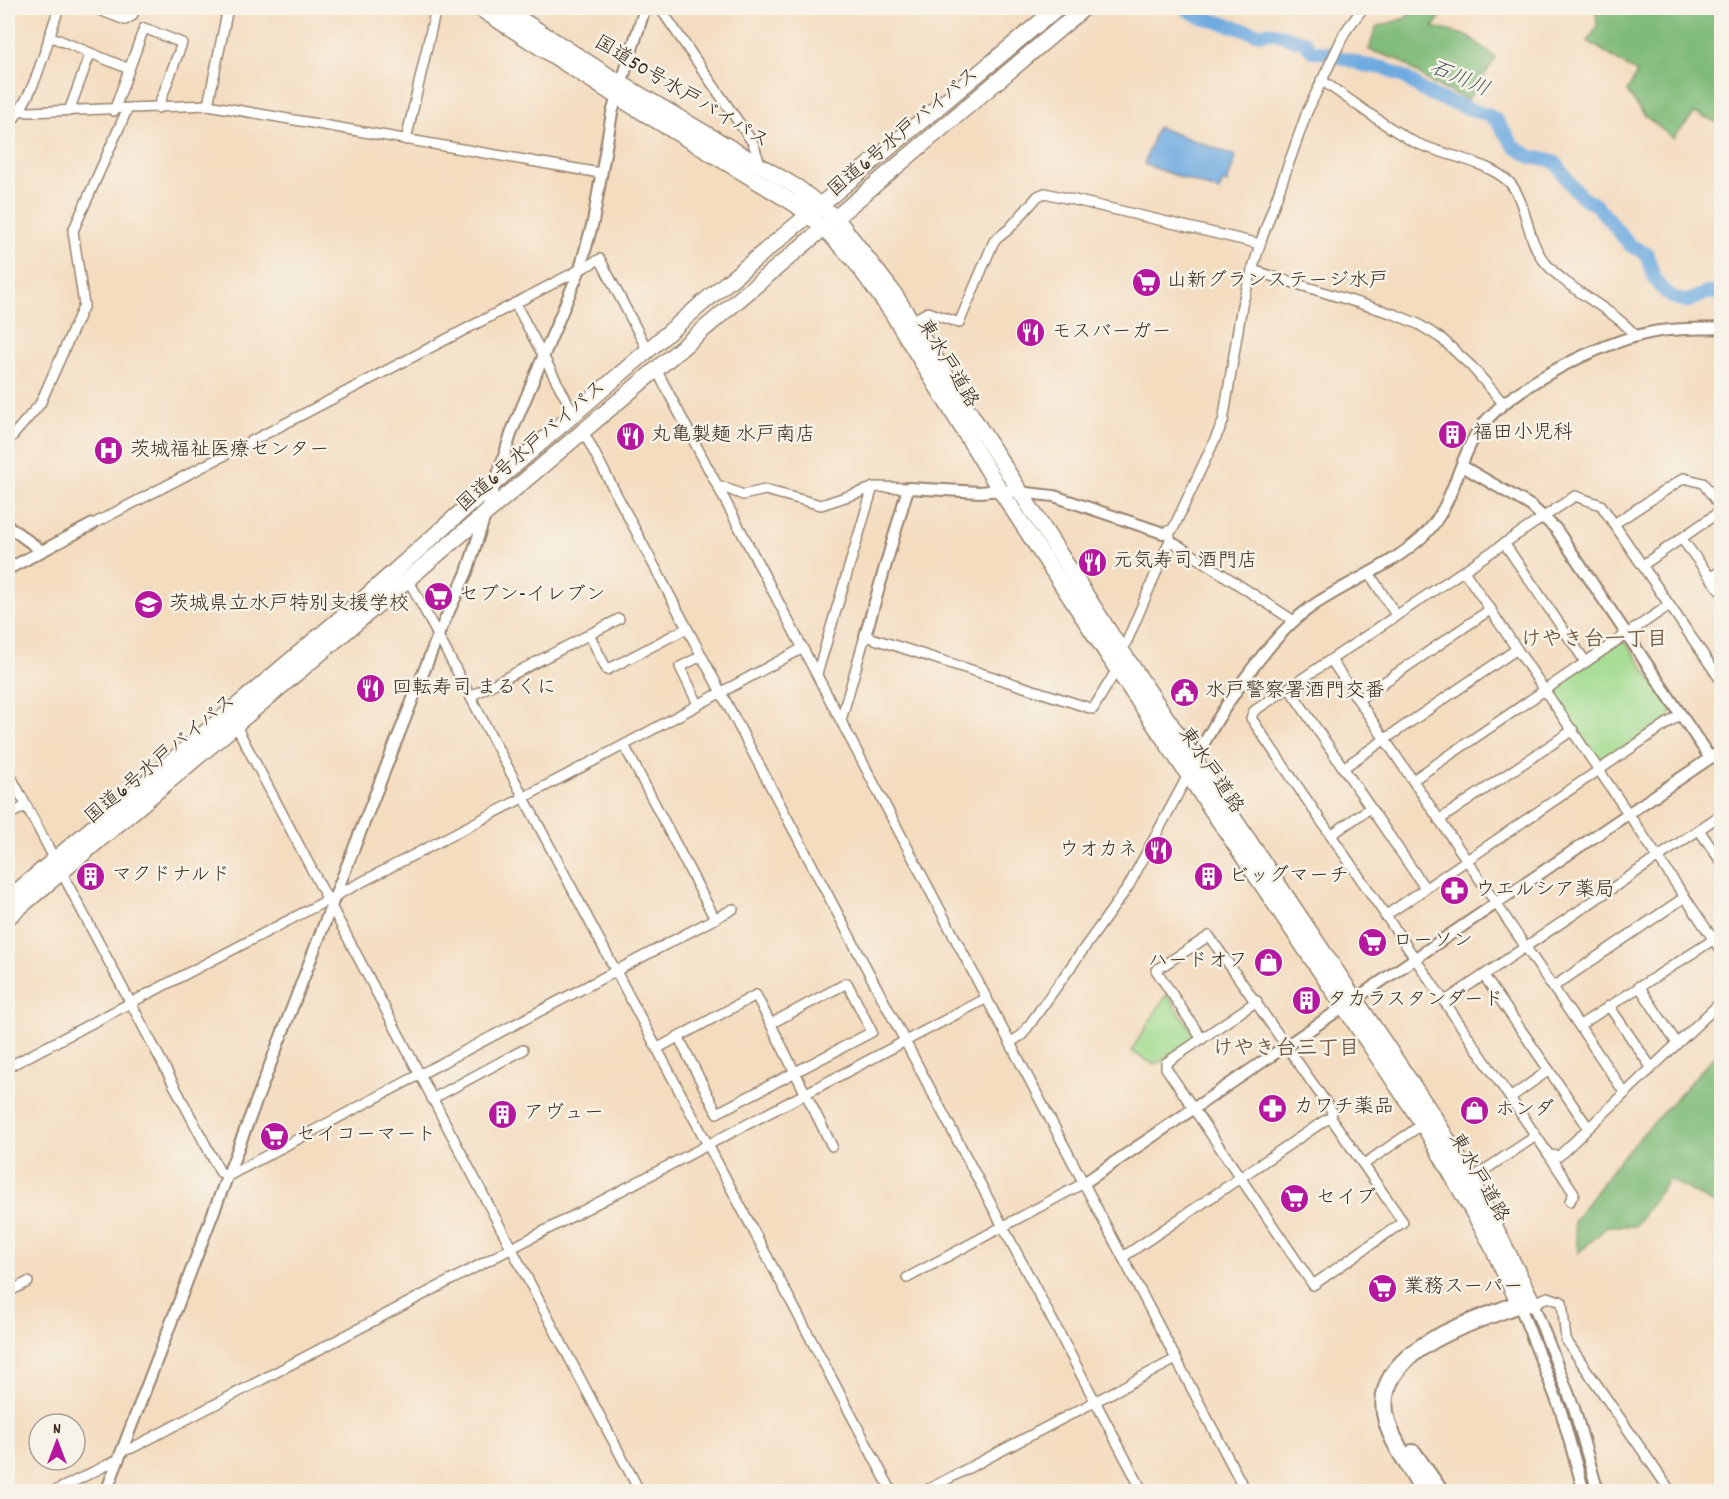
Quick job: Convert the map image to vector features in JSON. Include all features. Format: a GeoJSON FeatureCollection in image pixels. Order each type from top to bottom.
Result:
{"type":"FeatureCollection","features":[{"type":"Feature","properties":{"kind":"highway","name":"国道50号水戸バイパス"},"geometry":{"type":"LineString","coordinates":[[479,8],[618,89],[760,164],[821,204],[830,223]]}},
{"type":"Feature","properties":{"kind":"highway","name":"国道50号水戸バイパス"},"geometry":{"type":"LineString","coordinates":[[503,8],[706,149],[808,214]]}},
{"type":"Feature","properties":{"kind":"highway","name":"国道6号水戸バイパス"},"geometry":{"type":"LineString","coordinates":[[8,917],[59,865],[495,482],[808,214],[1057,8]]}},
{"type":"Feature","properties":{"kind":"highway","name":"国道6号水戸バイパス"},"geometry":{"type":"LineString","coordinates":[[8,899],[59,865],[235,724],[484,517],[1084,8]]}},
{"type":"Feature","properties":{"kind":"highway","name":"東水戸道路"},"geometry":{"type":"LineString","coordinates":[[808,214],[830,223],[879,272],[1121,650],[1191,768]]}},
{"type":"Feature","properties":{"kind":"highway","name":"東水戸道路"},"geometry":{"type":"LineString","coordinates":[[830,223],[880,296],[1000,490],[1117,669],[1191,768],[1350,1002],[1423,1099],[1471,1179],[1525,1307]]}},
{"type":"Feature","properties":{"kind":"highway","name":"東水戸道路"},"geometry":{"type":"LineString","coordinates":[[1350,1002],[1423,1124],[1525,1307]]}},
{"type":"Feature","properties":{"kind":"highway"},"geometry":{"type":"LineString","coordinates":[[1424,1491],[1387,1421],[1386,1396],[1390,1381],[1410,1355],[1436,1338],[1525,1307]]}},
{"type":"Feature","properties":{"kind":"highway"},"geometry":{"type":"LineString","coordinates":[[1440,1491],[1395,1424],[1394,1399],[1398,1382],[1409,1366],[1426,1354],[1525,1307]]}},
{"type":"Feature","properties":{"kind":"street"},"geometry":{"type":"LineString","coordinates":[[8,126],[21,111],[24,100],[33,88],[59,8]]}},
{"type":"Feature","properties":{"kind":"street"},"geometry":{"type":"LineString","coordinates":[[94,8],[125,20],[132,16],[136,8]]}},
{"type":"Feature","properties":{"kind":"street"},"geometry":{"type":"LineString","coordinates":[[208,105],[228,10],[216,8]]}},
{"type":"Feature","properties":{"kind":"street"},"geometry":{"type":"LineString","coordinates":[[406,140],[436,8]]}},
{"type":"Feature","properties":{"kind":"street"},"geometry":{"type":"LineString","coordinates":[[106,1491],[331,901],[439,633],[466,572],[513,431],[580,269],[590,233],[618,89],[645,8]]}},
{"type":"Feature","properties":{"kind":"street"},"geometry":{"type":"LineString","coordinates":[[660,8],[753,143],[760,164]]}},
{"type":"Feature","properties":{"kind":"street"},"geometry":{"type":"LineString","coordinates":[[1121,650],[1127,641],[1167,535],[1200,474],[1223,422],[1242,305],[1260,244],[1321,81],[1333,56],[1363,8]]}},
{"type":"Feature","properties":{"kind":"street"},"geometry":{"type":"LineString","coordinates":[[114,111],[127,68],[144,28],[182,43],[158,108]]}},
{"type":"Feature","properties":{"kind":"street"},"geometry":{"type":"LineString","coordinates":[[49,36],[127,68]]}},
{"type":"Feature","properties":{"kind":"street"},"geometry":{"type":"LineString","coordinates":[[69,111],[90,54]]}},
{"type":"Feature","properties":{"kind":"street"},"geometry":{"type":"LineString","coordinates":[[1321,81],[1413,141],[1472,163],[1509,182],[1520,203],[1536,249],[1544,261],[1557,274],[1626,325],[1636,336]]}},
{"type":"Feature","properties":{"kind":"street"},"geometry":{"type":"LineString","coordinates":[[8,106],[21,111],[114,111],[208,105],[600,173]]}},
{"type":"Feature","properties":{"kind":"street"},"geometry":{"type":"LineString","coordinates":[[8,441],[40,404],[84,305],[73,231],[127,110]]}},
{"type":"Feature","properties":{"kind":"street"},"geometry":{"type":"LineString","coordinates":[[912,321],[928,312],[959,323],[994,241],[1009,229],[1038,196],[1045,193],[1260,244]]}},
{"type":"Feature","properties":{"kind":"street"},"geometry":{"type":"LineString","coordinates":[[8,569],[600,259],[648,351]]}},
{"type":"Feature","properties":{"kind":"street"},"geometry":{"type":"LineString","coordinates":[[1252,270],[1394,314],[1418,324],[1450,346],[1472,367],[1503,403]]}},
{"type":"Feature","properties":{"kind":"street"},"geometry":{"type":"LineString","coordinates":[[515,303],[574,414]]}},
{"type":"Feature","properties":{"kind":"street"},"geometry":{"type":"LineString","coordinates":[[1011,1042],[1022,1035],[1128,887],[1191,768],[1264,651],[1294,621],[1319,602],[1411,547],[1433,526],[1477,433],[1503,403],[1593,351],[1636,336],[1669,330],[1722,328]]}},
{"type":"Feature","properties":{"kind":"street"},"geometry":{"type":"LineString","coordinates":[[656,369],[1246,1491]]}},
{"type":"Feature","properties":{"kind":"street"},"geometry":{"type":"LineString","coordinates":[[583,431],[1143,1491]]}},
{"type":"Feature","properties":{"kind":"street"},"geometry":{"type":"LineString","coordinates":[[1462,466],[1531,506],[1561,536],[1710,758]]}},
{"type":"Feature","properties":{"kind":"street"},"geometry":{"type":"LineString","coordinates":[[1614,524],[1684,478],[1703,483],[1722,510],[1643,565]]}},
{"type":"Feature","properties":{"kind":"street"},"geometry":{"type":"LineString","coordinates":[[718,485],[743,495],[765,490],[821,505],[873,488],[896,486],[980,492],[1000,490],[1054,496],[1167,535],[1294,621]]}},
{"type":"Feature","properties":{"kind":"street"},"geometry":{"type":"LineString","coordinates":[[817,674],[873,488]]}},
{"type":"Feature","properties":{"kind":"street"},"geometry":{"type":"LineString","coordinates":[[842,720],[908,488]]}},
{"type":"Feature","properties":{"kind":"street"},"geometry":{"type":"LineString","coordinates":[[1570,1201],[1574,1193],[1549,1155],[1413,959],[1251,718],[1254,711],[1575,496],[1601,505],[1722,682]]}},
{"type":"Feature","properties":{"kind":"street"},"geometry":{"type":"LineString","coordinates":[[8,526],[42,551]]}},
{"type":"Feature","properties":{"kind":"street"},"geometry":{"type":"LineString","coordinates":[[1682,539],[1722,593]]}},
{"type":"Feature","properties":{"kind":"street"},"geometry":{"type":"LineString","coordinates":[[1504,543],[1585,661]]}},
{"type":"Feature","properties":{"kind":"street"},"geometry":{"type":"LineString","coordinates":[[1711,577],[1722,570]]}},
{"type":"Feature","properties":{"kind":"street"},"geometry":{"type":"LineString","coordinates":[[1464,571],[1722,951]]}},
{"type":"Feature","properties":{"kind":"street"},"geometry":{"type":"LineString","coordinates":[[1369,573],[1396,615]]}},
{"type":"Feature","properties":{"kind":"street"},"geometry":{"type":"LineString","coordinates":[[408,579],[439,633],[892,1491]]}},
{"type":"Feature","properties":{"kind":"street"},"geometry":{"type":"LineString","coordinates":[[1413,780],[1668,606]]}},
{"type":"Feature","properties":{"kind":"street"},"geometry":{"type":"LineString","coordinates":[[1358,700],[1491,609]]}},
{"type":"Feature","properties":{"kind":"street"},"geometry":{"type":"LineString","coordinates":[[471,696],[619,619]]}},
{"type":"Feature","properties":{"kind":"street"},"geometry":{"type":"LineString","coordinates":[[590,634],[607,670],[687,628]]}},
{"type":"Feature","properties":{"kind":"street"},"geometry":{"type":"LineString","coordinates":[[865,636],[1093,709],[1117,669]]}},
{"type":"Feature","properties":{"kind":"street"},"geometry":{"type":"LineString","coordinates":[[8,1067],[129,1002],[331,901],[524,795],[624,745],[803,648]]}},
{"type":"Feature","properties":{"kind":"street"},"geometry":{"type":"LineString","coordinates":[[1343,768],[1517,649]]}},
{"type":"Feature","properties":{"kind":"street"},"geometry":{"type":"LineString","coordinates":[[699,704],[680,666],[701,656]]}},
{"type":"Feature","properties":{"kind":"street"},"geometry":{"type":"LineString","coordinates":[[1331,660],[1624,1092]]}},
{"type":"Feature","properties":{"kind":"street"},"geometry":{"type":"LineString","coordinates":[[1289,688],[1425,888]]}},
{"type":"Feature","properties":{"kind":"street"},"geometry":{"type":"LineString","coordinates":[[1385,916],[1681,714]]}},
{"type":"Feature","properties":{"kind":"street"},"geometry":{"type":"LineString","coordinates":[[235,724],[331,901],[432,1099],[640,1491]]}},
{"type":"Feature","properties":{"kind":"street"},"geometry":{"type":"LineString","coordinates":[[1439,820],[1573,730]]}},
{"type":"Feature","properties":{"kind":"street"},"geometry":{"type":"LineString","coordinates":[[624,745],[715,919]]}},
{"type":"Feature","properties":{"kind":"street"},"geometry":{"type":"LineString","coordinates":[[907,1278],[1084,1183],[1722,750]]}},
{"type":"Feature","properties":{"kind":"street"},"geometry":{"type":"LineString","coordinates":[[8,771],[220,1172],[228,1176]]}},
{"type":"Feature","properties":{"kind":"street"},"geometry":{"type":"LineString","coordinates":[[8,816],[26,806]]}},
{"type":"Feature","properties":{"kind":"street"},"geometry":{"type":"LineString","coordinates":[[1331,835],[1370,808]]}},
{"type":"Feature","properties":{"kind":"street"},"geometry":{"type":"LineString","coordinates":[[1444,1002],[1722,814]]}},
{"type":"Feature","properties":{"kind":"street"},"geometry":{"type":"LineString","coordinates":[[1699,830],[1722,863]]}},
{"type":"Feature","properties":{"kind":"street"},"geometry":{"type":"LineString","coordinates":[[1553,987],[1685,897]]}},
{"type":"Feature","properties":{"kind":"street"},"geometry":{"type":"LineString","coordinates":[[228,1176],[733,909]]}},
{"type":"Feature","properties":{"kind":"street"},"geometry":{"type":"LineString","coordinates":[[1202,1039],[1156,970],[1209,936],[1257,1001],[1332,1111],[1331,1118],[1403,1222],[1313,1285],[1166,1068],[1166,1063],[1202,1039],[1257,1001]]}},
{"type":"Feature","properties":{"kind":"street"},"geometry":{"type":"LineString","coordinates":[[1580,1025],[1713,940]]}},
{"type":"Feature","properties":{"kind":"street"},"geometry":{"type":"LineString","coordinates":[[1484,976],[1588,1127]]}},
{"type":"Feature","properties":{"kind":"street"},"geometry":{"type":"LineString","coordinates":[[678,1036],[717,1113],[872,1032],[847,983],[772,1023]]}},
{"type":"Feature","properties":{"kind":"street"},"geometry":{"type":"LineString","coordinates":[[1639,986],[1676,1042]]}},
{"type":"Feature","properties":{"kind":"street"},"geometry":{"type":"LineString","coordinates":[[658,1048],[756,995],[832,1146]]}},
{"type":"Feature","properties":{"kind":"street"},"geometry":{"type":"LineString","coordinates":[[53,1491],[512,1250],[806,1091],[987,998]]}},
{"type":"Feature","properties":{"kind":"street"},"geometry":{"type":"LineString","coordinates":[[1549,1155],[1559,1156],[1676,1042],[1722,1001]]}},
{"type":"Feature","properties":{"kind":"street"},"geometry":{"type":"LineString","coordinates":[[1609,1006],[1651,1067]]}},
{"type":"Feature","properties":{"kind":"street"},"geometry":{"type":"LineString","coordinates":[[432,1099],[523,1050]]}},
{"type":"Feature","properties":{"kind":"street"},"geometry":{"type":"LineString","coordinates":[[1510,1098],[1549,1070]]}},
{"type":"Feature","properties":{"kind":"street"},"geometry":{"type":"LineString","coordinates":[[1123,1257],[1331,1118]]}},
{"type":"Feature","properties":{"kind":"street"},"geometry":{"type":"LineString","coordinates":[[1364,1164],[1423,1124]]}},
{"type":"Feature","properties":{"kind":"street"},"geometry":{"type":"LineString","coordinates":[[1471,1179],[1536,1136]]}},
{"type":"Feature","properties":{"kind":"street"},"geometry":{"type":"LineString","coordinates":[[8,1292],[28,1282]]}},
{"type":"Feature","properties":{"kind":"street"},"geometry":{"type":"LineString","coordinates":[[1525,1307],[1548,1297],[1562,1302],[1566,1340],[1671,1491]]}},
{"type":"Feature","properties":{"kind":"street"},"geometry":{"type":"LineString","coordinates":[[1525,1307],[1561,1411],[1584,1491]]}},
{"type":"Feature","properties":{"kind":"street"},"geometry":{"type":"LineString","coordinates":[[1525,1307],[1574,1408],[1598,1491]]}},
{"type":"Feature","properties":{"kind":"street"},"geometry":{"type":"LineString","coordinates":[[923,1491],[1176,1359]]}},
{"type":"Feature","properties":{"kind":"green space"},"geometry":{"type":"Polygon","coordinates":[[[1411,8],[1447,8],[1433,27],[1468,36],[1496,58],[1467,100],[1430,82],[1399,60],[1369,50],[1376,27],[1406,18],[1411,8]]]}},
{"type":"Feature","properties":{"kind":"green space"},"geometry":{"type":"Polygon","coordinates":[[[1596,8],[1721,8],[1721,124],[1695,113],[1673,138],[1645,116],[1627,92],[1637,73],[1588,41],[1597,27],[1596,8]]]}},
{"type":"Feature","properties":{"kind":"green space"},"geometry":{"type":"Polygon","coordinates":[[[1621,641],[1627,643],[1672,711],[1671,716],[1603,762],[1598,761],[1552,695],[1553,687],[1621,641]]]}},
{"type":"Feature","properties":{"kind":"green space"},"geometry":{"type":"Polygon","coordinates":[[[1167,994],[1194,1034],[1193,1039],[1155,1065],[1131,1051],[1167,994]]]}},
{"type":"Feature","properties":{"kind":"green space"},"geometry":{"type":"Polygon","coordinates":[[[1721,1049],[1721,1208],[1669,1179],[1635,1226],[1608,1226],[1578,1253],[1574,1221],[1619,1160],[1721,1049]]]}},
{"type":"Feature","properties":{"kind":"water"},"geometry":{"type":"Polygon","coordinates":[[[1157,127],[1236,156],[1227,183],[1223,182],[1219,191],[1144,164],[1157,127]]]}},
{"type":"Feature","properties":{"kind":"waterway","name":"石川川"},"geometry":{"type":"LineString","coordinates":[[1184,8],[1198,16],[1259,34],[1272,33],[1304,41],[1312,51],[1328,53],[1363,65],[1384,68],[1441,99],[1490,116],[1496,120],[1514,146],[1533,158],[1548,159],[1557,164],[1581,196],[1597,206],[1631,246],[1647,254],[1653,275],[1660,287],[1672,297],[1686,302],[1706,293],[1722,292]]}},
{"type":"Feature","properties":{"kind":"place","name":"山新グランステージ水戸"},"geometry":{"type":"Point","coordinates":[1146,282]}},
{"type":"Feature","properties":{"kind":"place","name":"モスバーガー"},"geometry":{"type":"Point","coordinates":[1031,333]}},
{"type":"Feature","properties":{"kind":"place","name":"福田小児科"},"geometry":{"type":"Point","coordinates":[1452,434]}},
{"type":"Feature","properties":{"kind":"place","name":"丸亀製麺 水戸南店"},"geometry":{"type":"Point","coordinates":[630,436]}},
{"type":"Feature","properties":{"kind":"place","name":"茨城福祉医療センター"},"geometry":{"type":"Point","coordinates":[109,451]}},
{"type":"Feature","properties":{"kind":"place","name":"元気寿司 酒門店"},"geometry":{"type":"Point","coordinates":[1092,562]}},
{"type":"Feature","properties":{"kind":"place","name":"セブン-イレブン"},"geometry":{"type":"Point","coordinates":[438,596]}},
{"type":"Feature","properties":{"kind":"place","name":"茨城県立水戸特別支援学校"},"geometry":{"type":"Point","coordinates":[148,605]}},
{"type":"Feature","properties":{"kind":"place","name":"回転寿司 まるくに"},"geometry":{"type":"Point","coordinates":[371,689]}},
{"type":"Feature","properties":{"kind":"place","name":"水戸警察署酒門交番"},"geometry":{"type":"Point","coordinates":[1184,692]}},
{"type":"Feature","properties":{"kind":"place","name":"ウオカネ"},"geometry":{"type":"Point","coordinates":[1159,851]}},
{"type":"Feature","properties":{"kind":"place","name":"マクドナルド"},"geometry":{"type":"Point","coordinates":[91,876]}},
{"type":"Feature","properties":{"kind":"place","name":"ビッグマーチ"},"geometry":{"type":"Point","coordinates":[1208,877]}},
{"type":"Feature","properties":{"kind":"place","name":"ウエルシア薬局"},"geometry":{"type":"Point","coordinates":[1454,891]}},
{"type":"Feature","properties":{"kind":"place","name":"ローソン"},"geometry":{"type":"Point","coordinates":[1372,942]}},
{"type":"Feature","properties":{"kind":"place","name":"ハードオフ"},"geometry":{"type":"Point","coordinates":[1269,962]}},
{"type":"Feature","properties":{"kind":"place","name":"タカラスタンダード"},"geometry":{"type":"Point","coordinates":[1306,1001]}},
{"type":"Feature","properties":{"kind":"place","name":"カワチ薬品"},"geometry":{"type":"Point","coordinates":[1273,1108]}},
{"type":"Feature","properties":{"kind":"place","name":"ホンダ"},"geometry":{"type":"Point","coordinates":[1474,1111]}},
{"type":"Feature","properties":{"kind":"place","name":"アヴュー"},"geometry":{"type":"Point","coordinates":[503,1114]}},
{"type":"Feature","properties":{"kind":"place","name":"セイコーマート"},"geometry":{"type":"Point","coordinates":[275,1136]}},
{"type":"Feature","properties":{"kind":"place","name":"セイブ"},"geometry":{"type":"Point","coordinates":[1295,1199]}},
{"type":"Feature","properties":{"kind":"place","name":"業務スーパー"},"geometry":{"type":"Point","coordinates":[1383,1288]}},
{"type":"Feature","properties":{"kind":"district","name":"けやき台一丁目"},"geometry":{"type":"Point","coordinates":[1594,641]}},
{"type":"Feature","properties":{"kind":"district","name":"けやき台三丁目"},"geometry":{"type":"Point","coordinates":[1286,1050]}}]}
